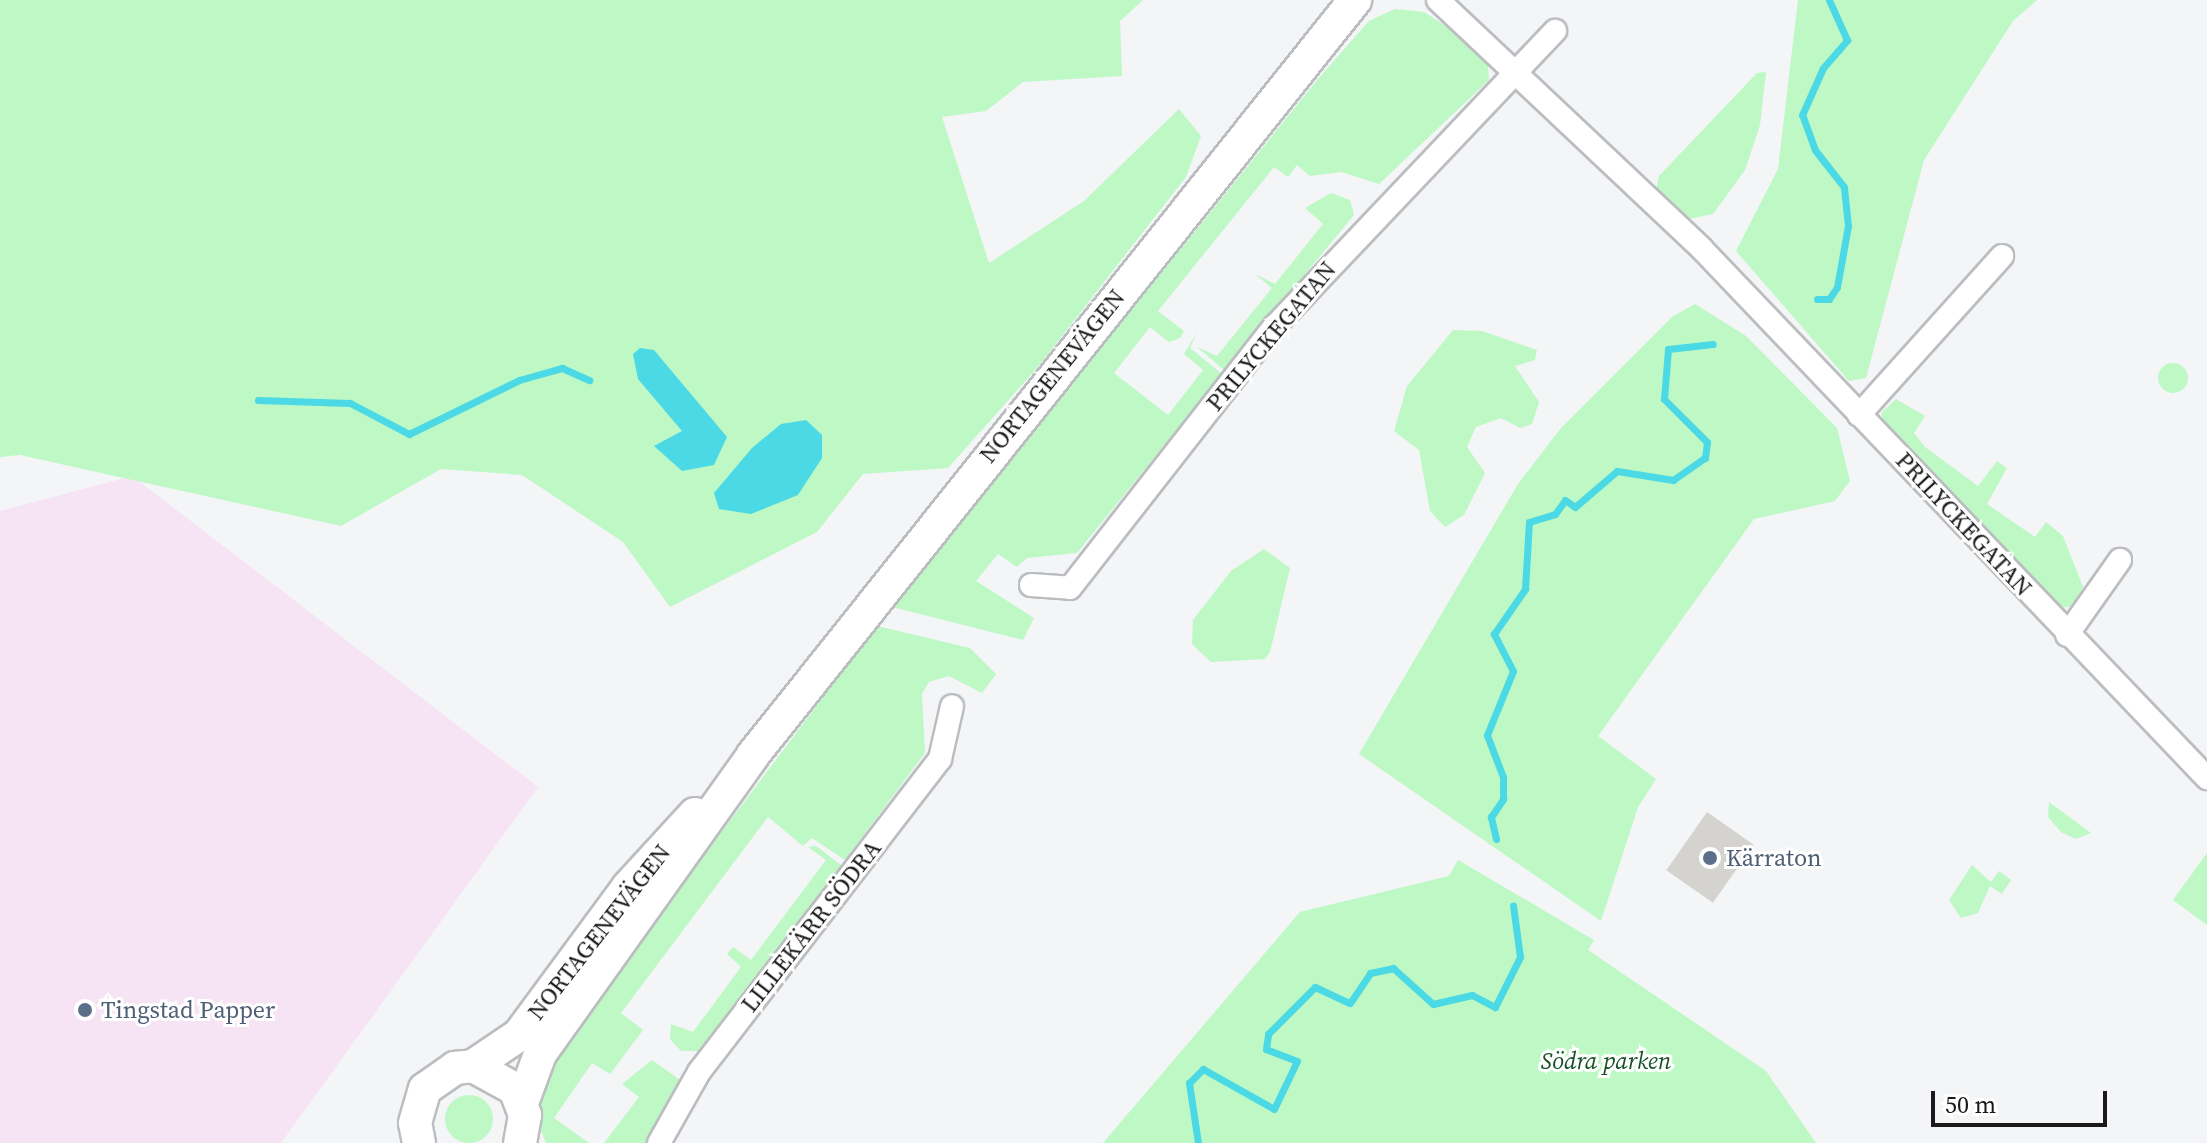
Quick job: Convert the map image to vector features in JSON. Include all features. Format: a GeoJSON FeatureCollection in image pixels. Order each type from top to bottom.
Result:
{"type":"FeatureCollection","features":[{"type":"Feature","properties":{"kind":"street","name":"NORTAGENEVÄGEN"},"geometry":{"type":"LineString","coordinates":[[525,1129],[540,1054],[753,755],[1355,0]]}},
{"type":"Feature","properties":{"kind":"street","name":"PRILYCKEGATAN"},"geometry":{"type":"LineString","coordinates":[[1438,0],[1517,73],[1859,415],[2207,778]]}},
{"type":"Feature","properties":{"kind":"street","name":"PRILYCKEGATAN"},"geometry":{"type":"LineString","coordinates":[[1031,585],[1070,588],[1275,326],[1390,197],[1517,73],[1555,31]]}},
{"type":"Feature","properties":{"kind":"street"},"geometry":{"type":"LineString","coordinates":[[1859,415],[2002,256]]}},
{"type":"Feature","properties":{"kind":"street"},"geometry":{"type":"LineString","coordinates":[[2067,635],[2120,560]]}},
{"type":"Feature","properties":{"kind":"street","name":"LILLEKÄRR SÖDRA"},"geometry":{"type":"LineString","coordinates":[[659,1143],[699,1072],[940,759],[952,706]]}},
{"type":"Feature","properties":{"kind":"street","name":"NORTAGENEVÄGEN"},"geometry":{"type":"LineString","coordinates":[[418,1142],[417,1105],[425,1089],[438,1076],[473,1066],[519,1035],[628,887],[753,755]]}},
{"type":"Feature","properties":{"kind":"street","name":"NORTAGENEVÄGEN"},"geometry":{"type":"LineString","coordinates":[[473,1066],[503,1077],[525,1129]]}},
{"type":"Feature","properties":{"kind":"shaded area"},"geometry":{"type":"Polygon","coordinates":[[[132,476],[538,787],[281,1143],[0,1143],[0,511],[132,476]]]}},
{"type":"Feature","properties":{"kind":"green space"},"geometry":{"type":"Polygon","coordinates":[[[0,0],[1143,0],[1120,21],[1122,76],[1023,82],[986,111],[942,117],[989,263],[1084,201],[1179,109],[1201,136],[1186,177],[1037,368],[948,468],[863,474],[817,532],[670,607],[623,542],[522,475],[441,469],[341,526],[20,455],[0,457],[0,0]]]}},
{"type":"Feature","properties":{"kind":"green space"},"geometry":{"type":"Polygon","coordinates":[[[1798,0],[2037,0],[2013,21],[1924,160],[1866,378],[1849,381],[1736,251],[1778,169],[1798,0]]]}},
{"type":"Feature","properties":{"kind":"green space"},"geometry":{"type":"Polygon","coordinates":[[[1395,9],[1424,12],[1452,30],[1488,65],[1489,80],[1379,184],[1341,172],[1310,176],[1297,165],[1288,177],[1274,167],[1158,311],[1184,331],[1180,338],[1169,342],[1150,327],[1114,373],[1168,415],[1203,370],[1184,354],[1197,332],[1190,348],[1222,374],[1077,553],[1027,558],[1017,567],[998,554],[976,581],[1034,618],[1023,640],[892,607],[1318,79],[1369,21],[1395,9]]]}},
{"type":"Feature","properties":{"kind":"green space"},"geometry":{"type":"Polygon","coordinates":[[[1766,72],[1760,125],[1745,170],[1713,214],[1689,219],[1656,190],[1659,176],[1757,73],[1766,72]]]}},
{"type":"Feature","properties":{"kind":"green space"},"geometry":{"type":"Polygon","coordinates":[[[1331,193],[1350,200],[1354,215],[1225,371],[1197,347],[1217,356],[1272,288],[1255,274],[1275,284],[1323,224],[1305,208],[1331,193]]]}},
{"type":"Feature","properties":{"kind":"green space"},"geometry":{"type":"Polygon","coordinates":[[[1695,304],[1746,336],[1837,428],[1850,481],[1835,501],[1754,519],[1598,736],[1656,779],[1638,807],[1601,921],[1359,754],[1518,484],[1561,428],[1672,317],[1695,304]]]}},
{"type":"Feature","properties":{"kind":"green space"},"geometry":{"type":"Polygon","coordinates":[[[1453,330],[1482,331],[1537,350],[1535,360],[1515,366],[1539,402],[1532,424],[1520,428],[1501,418],[1476,427],[1467,447],[1485,473],[1464,515],[1445,527],[1430,511],[1419,450],[1394,431],[1407,386],[1453,330]]]}},
{"type":"Feature","properties":{"kind":"green space"},"geometry":{"type":"Polygon","coordinates":[[[2173,363],[2184,367],[2188,378],[2184,389],[2173,393],[2162,389],[2158,378],[2162,367],[2173,363]]]}},
{"type":"Feature","properties":{"kind":"green space"},"geometry":{"type":"Polygon","coordinates":[[[1896,399],[1925,416],[1914,433],[1925,447],[1978,486],[1997,461],[2007,468],[1987,504],[2035,537],[2046,522],[2063,536],[2083,587],[2075,606],[2060,608],[1886,428],[1881,413],[1896,399]]]}},
{"type":"Feature","properties":{"kind":"green space"},"geometry":{"type":"Polygon","coordinates":[[[1264,549],[1290,568],[1270,652],[1265,659],[1211,662],[1192,644],[1193,620],[1231,571],[1264,549]]]}},
{"type":"Feature","properties":{"kind":"green space"},"geometry":{"type":"Polygon","coordinates":[[[877,626],[970,648],[996,674],[982,693],[949,676],[929,682],[922,694],[925,753],[845,860],[812,838],[803,846],[768,817],[621,1013],[643,1030],[610,1074],[592,1063],[554,1118],[589,1143],[546,1143],[536,1119],[541,1071],[877,626]]]}},
{"type":"Feature","properties":{"kind":"green space"},"geometry":{"type":"Polygon","coordinates":[[[2049,802],[2091,833],[2076,839],[2061,832],[2048,817],[2049,802]]]}},
{"type":"Feature","properties":{"kind":"green space"},"geometry":{"type":"Polygon","coordinates":[[[816,846],[841,865],[702,1051],[681,1051],[670,1039],[671,1024],[693,1032],[741,967],[727,954],[733,947],[751,960],[826,860],[808,847],[816,846]]]}},
{"type":"Feature","properties":{"kind":"green space"},"geometry":{"type":"Polygon","coordinates":[[[2207,853],[2207,925],[2173,900],[2207,853]]]}},
{"type":"Feature","properties":{"kind":"green space","name":"Södra parken"},"geometry":{"type":"Polygon","coordinates":[[[1458,860],[1594,940],[1588,950],[1766,1071],[1816,1143],[1103,1143],[1300,912],[1449,876],[1458,860]]]}},
{"type":"Feature","properties":{"kind":"green space"},"geometry":{"type":"Polygon","coordinates":[[[1972,865],[1991,882],[1999,871],[2011,880],[2002,894],[1990,886],[1978,913],[1961,918],[1949,900],[1972,865]]]}},
{"type":"Feature","properties":{"kind":"green space"},"geometry":{"type":"Polygon","coordinates":[[[652,1060],[680,1080],[650,1143],[604,1143],[639,1097],[622,1084],[652,1060]]]}},
{"type":"Feature","properties":{"kind":"green space"},"geometry":{"type":"Polygon","coordinates":[[[469,1095],[486,1102],[493,1119],[486,1136],[469,1143],[452,1136],[445,1119],[452,1102],[469,1095]]]}},
{"type":"Feature","properties":{"kind":"water"},"geometry":{"type":"Polygon","coordinates":[[[640,348],[654,350],[727,437],[714,465],[682,471],[654,446],[682,431],[638,379],[633,354],[640,348]]]}},
{"type":"Feature","properties":{"kind":"water"},"geometry":{"type":"Polygon","coordinates":[[[806,420],[822,435],[822,458],[798,495],[751,514],[719,509],[714,493],[752,448],[781,424],[806,420]]]}},
{"type":"Feature","properties":{"kind":"building","name":"Kärraton"},"geometry":{"type":"Polygon","coordinates":[[[1707,812],[1754,845],[1713,903],[1666,870],[1707,812]]]}},
{"type":"Feature","properties":{"kind":"waterway"},"geometry":{"type":"LineString","coordinates":[[1817,299],[1829,299],[1837,287],[1848,226],[1844,187],[1815,150],[1802,115],[1823,68],[1847,40],[1829,0]]}},
{"type":"Feature","properties":{"kind":"waterway"},"geometry":{"type":"LineString","coordinates":[[1496,839],[1491,817],[1503,799],[1503,777],[1487,735],[1513,671],[1494,634],[1525,589],[1529,522],[1555,514],[1565,500],[1575,507],[1617,471],[1673,480],[1705,458],[1707,442],[1664,399],[1668,349],[1713,344]]}},
{"type":"Feature","properties":{"kind":"waterway"},"geometry":{"type":"LineString","coordinates":[[258,400],[350,403],[409,434],[519,380],[562,368],[589,380]]}},
{"type":"Feature","properties":{"kind":"waterway"},"geometry":{"type":"LineString","coordinates":[[1198,1143],[1189,1083],[1203,1069],[1274,1109],[1297,1061],[1266,1049],[1268,1034],[1315,987],[1350,1003],[1370,973],[1393,968],[1433,1004],[1472,995],[1495,1007],[1520,957],[1513,905]]}},
{"type":"Feature","properties":{"kind":"place","name":"Kärraton"},"geometry":{"type":"Point","coordinates":[1710,858]}},
{"type":"Feature","properties":{"kind":"place","name":"Tingstad Papper"},"geometry":{"type":"Point","coordinates":[85,1010]}}]}
